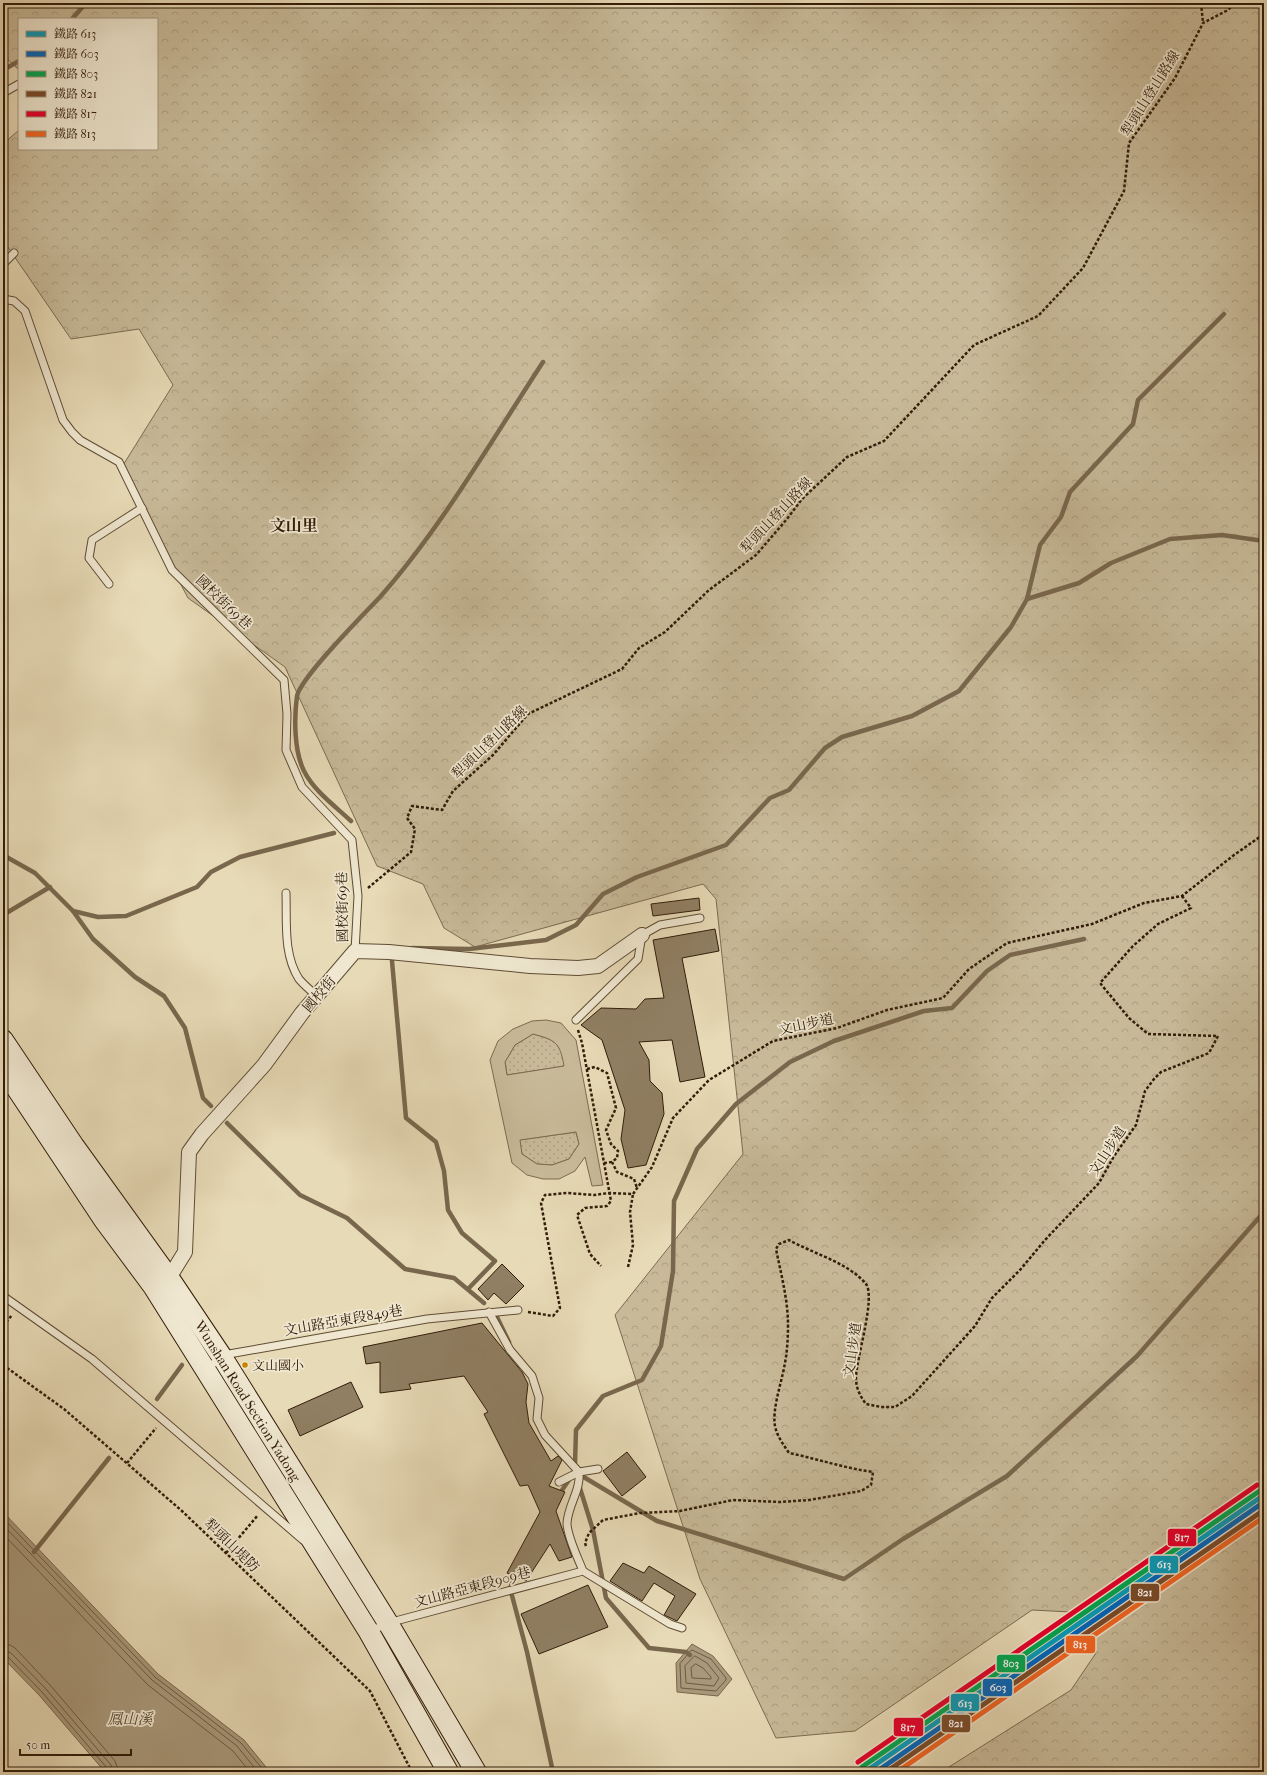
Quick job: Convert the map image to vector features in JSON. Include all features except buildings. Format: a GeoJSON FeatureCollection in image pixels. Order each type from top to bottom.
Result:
{"type":"FeatureCollection","features":[{"type":"Feature","properties":{"kind":"main road","name":"Wunshan Road Section Yadong"},"geometry":{"type":"LineString","coordinates":[[3,1040],[76,1163],[104,1220],[161,1282],[222,1357],[388,1623],[476,1772]]}},
{"type":"Feature","properties":{"kind":"main road","name":"Wunshan Road Section Yadong"},"geometry":{"type":"LineString","coordinates":[[3,1068],[76,1163],[120,1209],[161,1282],[205,1369],[369,1632],[448,1772]]}},
{"type":"Feature","properties":{"kind":"street"},"geometry":{"type":"LineString","coordinates":[[355,952],[389,952],[530,966],[578,968],[598,966],[642,935]]}},
{"type":"Feature","properties":{"kind":"street","name":"國校街"},"geometry":{"type":"LineString","coordinates":[[161,1282],[186,1252],[189,1152],[202,1134],[264,1065],[317,996],[355,952]]}},
{"type":"Feature","properties":{"kind":"street"},"geometry":{"type":"LineString","coordinates":[[104,1220],[120,1209]]}},
{"type":"Feature","properties":{"kind":"lane"},"geometry":{"type":"LineString","coordinates":[[3,94],[18,85]]}},
{"type":"Feature","properties":{"kind":"lane"},"geometry":{"type":"LineString","coordinates":[[3,264],[14,253]]}},
{"type":"Feature","properties":{"kind":"lane","name":"國校街69巷"},"geometry":{"type":"LineString","coordinates":[[3,299],[14,301],[25,311],[63,420],[80,440],[119,462],[172,570],[284,680],[287,714],[286,750],[302,787],[352,840],[358,896],[355,952]]}},
{"type":"Feature","properties":{"kind":"lane"},"geometry":{"type":"LineString","coordinates":[[109,584],[89,558],[92,540],[142,508]]}},
{"type":"Feature","properties":{"kind":"lane"},"geometry":{"type":"LineString","coordinates":[[286,893],[288,950],[300,980],[317,996]]}},
{"type":"Feature","properties":{"kind":"lane"},"geometry":{"type":"LineString","coordinates":[[576,1020],[638,959],[642,935],[660,925],[700,918]]}},
{"type":"Feature","properties":{"kind":"lane"},"geometry":{"type":"LineString","coordinates":[[3,1296],[92,1359],[323,1557]]}},
{"type":"Feature","properties":{"kind":"lane","name":"文山路亞東段849巷"},"geometry":{"type":"LineString","coordinates":[[205,1369],[229,1354],[427,1319],[518,1310]]}},
{"type":"Feature","properties":{"kind":"lane"},"geometry":{"type":"LineString","coordinates":[[489,1312],[510,1350],[532,1376],[538,1398],[537,1419],[545,1435],[579,1472],[580,1480],[567,1524],[583,1571],[670,1624],[682,1628]]}},
{"type":"Feature","properties":{"kind":"lane"},"geometry":{"type":"LineString","coordinates":[[559,1482],[579,1472],[598,1469]]}},
{"type":"Feature","properties":{"kind":"lane","name":"文山路亞東段909巷"},"geometry":{"type":"LineString","coordinates":[[369,1632],[388,1623],[583,1571]]}},
{"type":"Feature","properties":{"kind":"path"},"geometry":{"type":"LineString","coordinates":[[1201,3],[1203,23],[1228,10],[1235,3]]}},
{"type":"Feature","properties":{"kind":"path","name":"犁頭山登山路線"},"geometry":{"type":"LineString","coordinates":[[358,896],[411,852],[415,829],[406,818],[412,806],[442,810],[453,791],[493,755],[528,714],[622,669],[639,648],[665,632],[709,590],[756,555],[787,520],[802,499],[848,457],[884,440],[974,345],[1038,316],[1083,268],[1124,191],[1129,143],[1175,78],[1203,23]]}},
{"type":"Feature","properties":{"kind":"path","name":"文山步道"},"geometry":{"type":"LineString","coordinates":[[633,1194],[652,1167],[673,1118],[709,1080],[745,1060],[773,1041],[837,1028],[887,1010],[943,998],[969,969],[1007,943],[1092,924],[1144,903],[1182,896],[1234,855],[1264,834]]}},
{"type":"Feature","properties":{"kind":"path","name":"文山步道"},"geometry":{"type":"LineString","coordinates":[[583,1571],[587,1566],[588,1558],[585,1543],[589,1533],[603,1520],[640,1513],[680,1511],[733,1500],[780,1502],[809,1500],[861,1491],[871,1485],[873,1472],[847,1469],[826,1461],[789,1453],[779,1438],[774,1424],[777,1397],[787,1349],[788,1323],[786,1297],[776,1249],[779,1244],[789,1240],[829,1258],[857,1276],[867,1286],[868,1296],[866,1323],[856,1379],[859,1394],[866,1404],[881,1407],[895,1407],[912,1396],[975,1326],[992,1298],[1020,1270],[1045,1240],[1099,1183],[1114,1156],[1136,1125],[1145,1091],[1154,1079],[1161,1072],[1209,1053],[1218,1036],[1148,1034],[1129,1018],[1100,983],[1133,946],[1158,924],[1191,908],[1182,896]]}},
{"type":"Feature","properties":{"kind":"path"},"geometry":{"type":"LineString","coordinates":[[576,1020],[611,1201],[607,1206],[585,1208],[577,1214],[590,1254],[601,1266]]}},
{"type":"Feature","properties":{"kind":"path"},"geometry":{"type":"LineString","coordinates":[[586,1069],[595,1067],[607,1073],[616,1108],[606,1130],[611,1144],[618,1151],[617,1158],[612,1162],[604,1163]]}},
{"type":"Feature","properties":{"kind":"path"},"geometry":{"type":"LineString","coordinates":[[612,1162],[617,1172],[634,1178],[637,1188]]}},
{"type":"Feature","properties":{"kind":"path"},"geometry":{"type":"LineString","coordinates":[[518,1310],[553,1316],[560,1308],[541,1203],[545,1195],[567,1193],[594,1195],[609,1193],[633,1194],[630,1212],[633,1245],[628,1267]]}},
{"type":"Feature","properties":{"kind":"path"},"geometry":{"type":"LineString","coordinates":[[3,1326],[18,1307]]}},
{"type":"Feature","properties":{"kind":"path","name":"犁頭山堤防"},"geometry":{"type":"LineString","coordinates":[[3,1365],[64,1408],[127,1463],[226,1553],[370,1691],[412,1772]]}},
{"type":"Feature","properties":{"kind":"path"},"geometry":{"type":"LineString","coordinates":[[127,1463],[163,1420]]}},
{"type":"Feature","properties":{"kind":"path"},"geometry":{"type":"LineString","coordinates":[[226,1553],[264,1507]]}},
{"type":"Feature","properties":{"kind":"green space"},"geometry":{"type":"Polygon","coordinates":[[[3,3],[1264,3],[1264,1772],[941,1772],[1071,1690],[1096,1653],[1071,1612],[1032,1610],[855,1731],[776,1738],[700,1579],[615,1315],[743,1154],[716,899],[703,884],[475,947],[444,928],[423,884],[377,866],[285,667],[188,598],[120,470],[173,385],[139,329],[71,339],[3,240],[3,144],[18,131],[18,150],[158,150],[158,18],[18,18],[18,69],[3,55],[3,3]]]}},
{"type":"Feature","properties":{"kind":"green space"},"geometry":{"type":"Polygon","coordinates":[[[546,1020],[561,1023],[576,1040],[603,1185],[592,1186],[585,1157],[575,1171],[559,1179],[543,1179],[527,1175],[512,1163],[490,1060],[498,1041],[513,1029],[532,1021],[546,1020]],[[533,1034],[515,1045],[505,1062],[507,1075],[564,1066],[561,1052],[555,1043],[547,1038],[533,1034]],[[576,1132],[520,1140],[522,1154],[537,1164],[552,1165],[569,1159],[579,1144],[576,1132]]]}},
{"type":"Feature","properties":{"kind":"green space"},"geometry":{"type":"Polygon","coordinates":[[[533,1034],[547,1038],[555,1043],[561,1052],[565,1066],[507,1075],[505,1062],[515,1045],[533,1034]]]}},
{"type":"Feature","properties":{"kind":"green space"},"geometry":{"type":"Polygon","coordinates":[[[576,1132],[579,1144],[569,1159],[552,1165],[537,1164],[522,1154],[519,1140],[576,1132]]]}},
{"type":"Feature","properties":{"kind":"water","name":"鳳山溪"},"geometry":{"type":"Polygon","coordinates":[[[3,1512],[158,1674],[244,1740],[270,1772],[105,1772],[39,1695],[3,1658],[3,1512]]]}},
{"type":"Feature","properties":{"kind":"water"},"geometry":{"type":"Polygon","coordinates":[[[692,1644],[713,1656],[732,1679],[718,1696],[677,1692],[676,1663],[692,1644]]]}},
{"type":"Feature","properties":{"kind":"waterway"},"geometry":{"type":"LineString","coordinates":[[73,18],[86,3]]}},
{"type":"Feature","properties":{"kind":"waterway"},"geometry":{"type":"LineString","coordinates":[[3,70],[18,62]]}},
{"type":"Feature","properties":{"kind":"waterway"},"geometry":{"type":"LineString","coordinates":[[412,948],[469,949],[546,940],[576,925],[603,894],[637,877],[726,845],[770,798],[789,790],[825,748],[842,737],[912,716],[959,691],[1011,627],[1027,599],[1040,545],[1061,517],[1070,492],[1133,424],[1138,400],[1224,314]]}},
{"type":"Feature","properties":{"kind":"waterway"},"geometry":{"type":"LineString","coordinates":[[351,821],[319,792],[304,771],[298,754],[296,734],[295,714],[297,696],[309,675],[347,631],[380,597],[424,542],[465,483],[543,362]]}},
{"type":"Feature","properties":{"kind":"waterway"},"geometry":{"type":"LineString","coordinates":[[1027,599],[1079,583],[1111,563],[1170,539],[1222,535],[1264,541]]}},
{"type":"Feature","properties":{"kind":"waterway"},"geometry":{"type":"LineString","coordinates":[[73,911],[98,917],[126,916],[197,887],[211,872],[240,857],[334,833]]}},
{"type":"Feature","properties":{"kind":"waterway"},"geometry":{"type":"LineString","coordinates":[[3,855],[35,873],[73,911],[93,939],[135,977],[164,996],[185,1028],[203,1098],[211,1106]]}},
{"type":"Feature","properties":{"kind":"waterway"},"geometry":{"type":"LineString","coordinates":[[3,915],[50,887]]}},
{"type":"Feature","properties":{"kind":"waterway"},"geometry":{"type":"LineString","coordinates":[[575,1464],[576,1430],[603,1396],[642,1380],[661,1346],[673,1271],[674,1201],[697,1149],[736,1104],[790,1062],[834,1041],[924,1011],[952,1008],[987,971],[1010,955],[1084,939]]}},
{"type":"Feature","properties":{"kind":"waterway"},"geometry":{"type":"LineString","coordinates":[[392,961],[406,1118],[436,1142],[444,1171],[448,1210],[462,1233],[495,1261],[468,1289]]}},
{"type":"Feature","properties":{"kind":"waterway"},"geometry":{"type":"LineString","coordinates":[[227,1123],[300,1195],[347,1218],[405,1269],[454,1278],[484,1303]]}},
{"type":"Feature","properties":{"kind":"waterway"},"geometry":{"type":"LineString","coordinates":[[577,1473],[657,1521],[844,1579],[903,1539],[1007,1476],[1137,1356],[1264,1212]]}},
{"type":"Feature","properties":{"kind":"waterway"},"geometry":{"type":"LineString","coordinates":[[497,1317],[509,1342]]}},
{"type":"Feature","properties":{"kind":"waterway"},"geometry":{"type":"LineString","coordinates":[[157,1399],[182,1365]]}},
{"type":"Feature","properties":{"kind":"waterway"},"geometry":{"type":"LineString","coordinates":[[34,1552],[109,1458]]}},
{"type":"Feature","properties":{"kind":"waterway"},"geometry":{"type":"LineString","coordinates":[[558,1496],[571,1477]]}},
{"type":"Feature","properties":{"kind":"waterway"},"geometry":{"type":"LineString","coordinates":[[579,1485],[593,1530],[606,1598],[649,1648],[686,1652],[690,1655]]}},
{"type":"Feature","properties":{"kind":"waterway"},"geometry":{"type":"LineString","coordinates":[[517,1572],[510,1588],[527,1652],[553,1772]]}},
{"type":"Feature","properties":{"kind":"rail line","name":"817"},"geometry":{"type":"LineString","coordinates":[[858,1762],[1257,1485]]}},
{"type":"Feature","properties":{"kind":"rail line","name":"803"},"geometry":{"type":"LineString","coordinates":[[862,1767],[1261,1490]]}},
{"type":"Feature","properties":{"kind":"rail line","name":"613"},"geometry":{"type":"LineString","coordinates":[[865,1772],[1264,1495]]}},
{"type":"Feature","properties":{"kind":"rail line","name":"603"},"geometry":{"type":"LineString","coordinates":[[876,1772],[1264,1502]]}},
{"type":"Feature","properties":{"kind":"rail line","name":"821"},"geometry":{"type":"LineString","coordinates":[[886,1772],[1264,1510]]}},
{"type":"Feature","properties":{"kind":"rail line","name":"813"},"geometry":{"type":"LineString","coordinates":[[897,1772],[1264,1517]]}},
{"type":"Feature","properties":{"kind":"place","name":"文山國小"},"geometry":{"type":"Point","coordinates":[245,1365]}},
{"type":"Feature","properties":{"kind":"district","name":"文山里"},"geometry":{"type":"Point","coordinates":[294,525]}}]}
